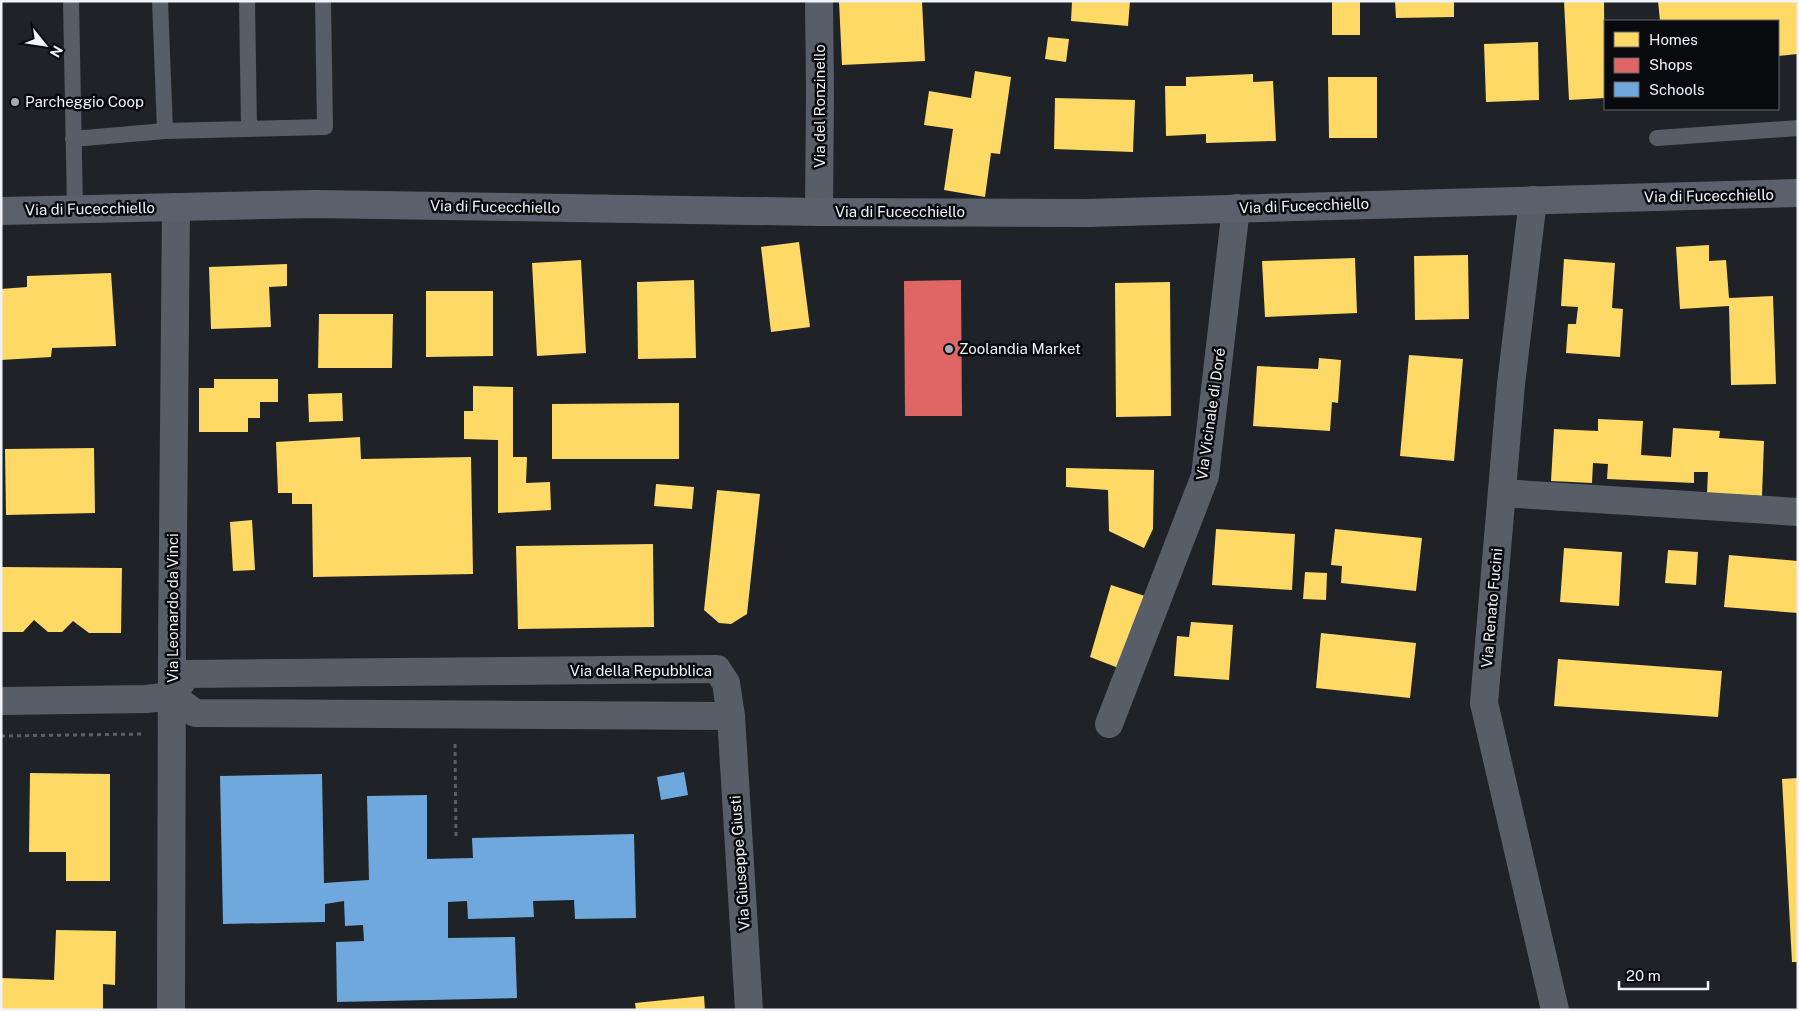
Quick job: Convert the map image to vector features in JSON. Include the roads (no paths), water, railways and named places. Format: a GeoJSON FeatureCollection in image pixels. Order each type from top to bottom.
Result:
{"type":"FeatureCollection","features":[{"type":"Feature","properties":{"kind":"main road","name":"Via di Fucecchiello"},"geometry":{"type":"LineString","coordinates":[[1,211],[315,204],[819,212],[1087,213],[1798,193]]}},
{"type":"Feature","properties":{"kind":"street","name":"Via del Ronzinello"},"geometry":{"type":"LineString","coordinates":[[819,1],[819,212]]}},
{"type":"Feature","properties":{"kind":"street","name":"Via Renato Fucini"},"geometry":{"type":"LineString","coordinates":[[1534,200],[1511,384],[1484,703],[1556,1010]]}},
{"type":"Feature","properties":{"kind":"street","name":"Via Leonardo da Vinci"},"geometry":{"type":"LineString","coordinates":[[171,1010],[176,207]]}},
{"type":"Feature","properties":{"kind":"street","name":"Via Vicinale di Doré"},"geometry":{"type":"LineString","coordinates":[[1109,724],[1205,476],[1236,208]]}},
{"type":"Feature","properties":{"kind":"street"},"geometry":{"type":"LineString","coordinates":[[1502,493],[1798,512]]}},
{"type":"Feature","properties":{"kind":"street","name":"Via della Repubblica"},"geometry":{"type":"LineString","coordinates":[[172,696],[187,674],[717,669],[726,683],[731,716]]}},
{"type":"Feature","properties":{"kind":"street"},"geometry":{"type":"LineString","coordinates":[[1,701],[146,699],[172,696],[195,713],[731,716]]}},
{"type":"Feature","properties":{"kind":"street","name":"Via Giuseppe Giusti"},"geometry":{"type":"LineString","coordinates":[[731,716],[749,1010]]}},
{"type":"Feature","properties":{"kind":"lane"},"geometry":{"type":"LineString","coordinates":[[71,1],[75,208]]}},
{"type":"Feature","properties":{"kind":"lane"},"geometry":{"type":"LineString","coordinates":[[160,1],[166,131]]}},
{"type":"Feature","properties":{"kind":"lane"},"geometry":{"type":"LineString","coordinates":[[247,1],[249,128]]}},
{"type":"Feature","properties":{"kind":"lane"},"geometry":{"type":"LineString","coordinates":[[73,139],[166,131],[325,127],[323,1]]}},
{"type":"Feature","properties":{"kind":"lane"},"geometry":{"type":"LineString","coordinates":[[1658,138],[1798,128]]}},
{"type":"Feature","properties":{"kind":"place","name":"Parcheggio Coop"},"geometry":{"type":"Point","coordinates":[15,102]}},
{"type":"Feature","properties":{"kind":"place","name":"Zoolandia Market"},"geometry":{"type":"Point","coordinates":[949,349]}}]}
